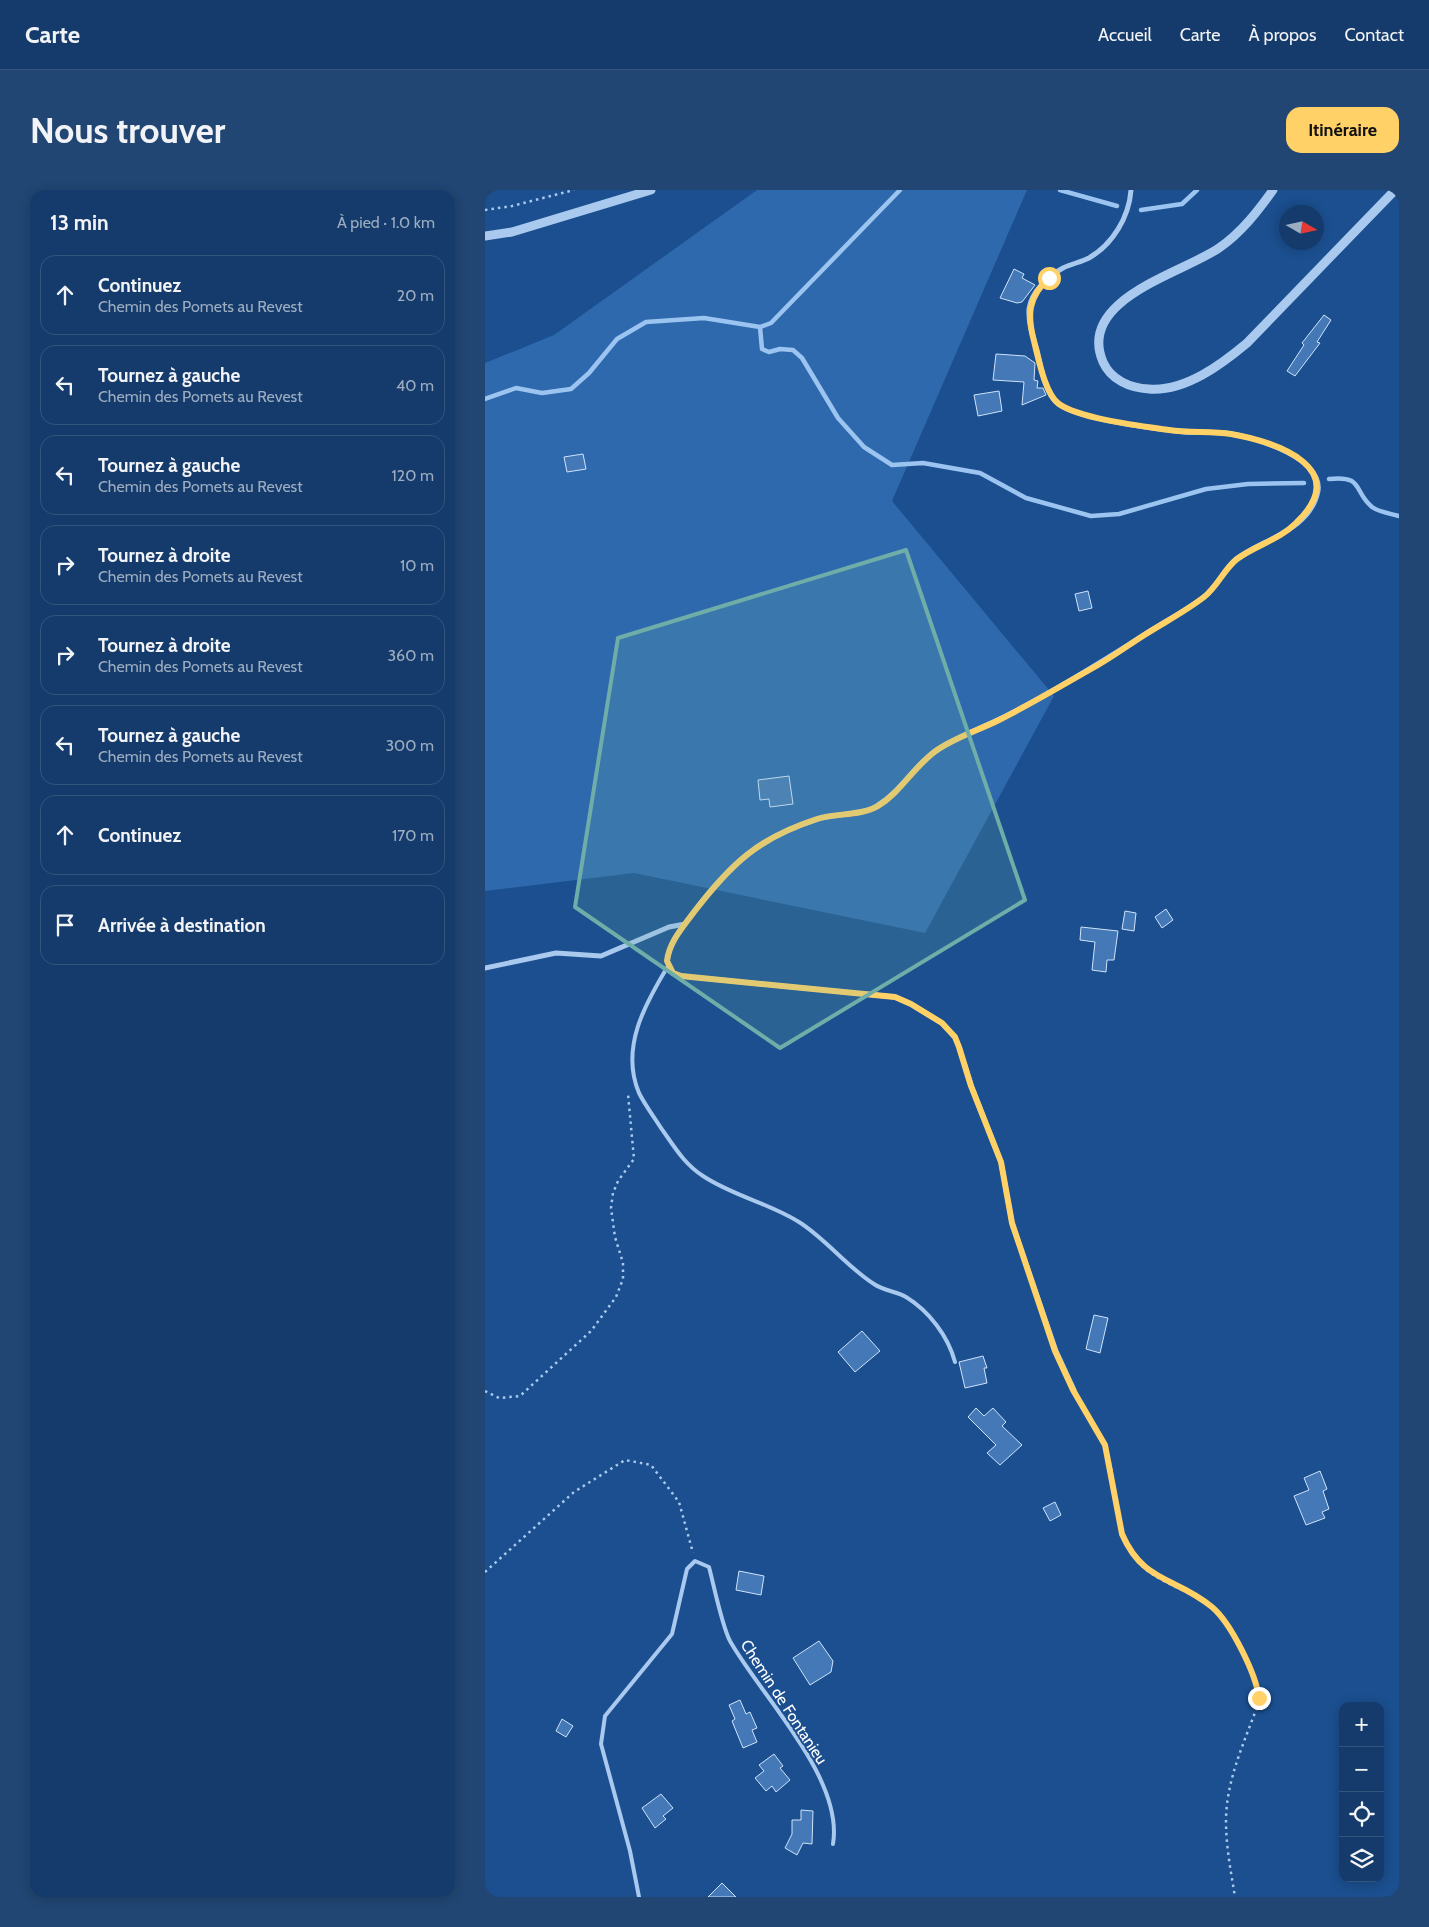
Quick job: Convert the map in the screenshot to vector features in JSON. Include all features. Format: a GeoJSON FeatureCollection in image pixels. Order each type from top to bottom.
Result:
{"type":"FeatureCollection","features":[{"type":"Feature","properties":{"kind":"street"},"geometry":{"type":"LineString","coordinates":[[485,236],[512,232],[651,190]]}},
{"type":"Feature","properties":{"kind":"street"},"geometry":{"type":"LineString","coordinates":[[1073,1390],[1055,1351],[1012,1223],[1001,1162],[971,1086],[959,1047],[949,1030],[911,1004],[895,997],[681,976],[673,973],[668,966],[670,950],[685,924],[715,885],[747,853],[776,836],[803,824],[833,815],[877,806],[939,748],[1014,713],[1101,663],[1200,599],[1212,590],[1235,560],[1287,532],[1311,505],[1318,490],[1314,474],[1303,461],[1284,451],[1233,434],[1171,430],[1093,416],[1064,406],[1051,395],[1031,326],[1029,311],[1032,298],[1042,284],[1056,273],[1087,259],[1111,238],[1128,213],[1131,190]]}},
{"type":"Feature","properties":{"kind":"street"},"geometry":{"type":"LineString","coordinates":[[1273,190],[1241,230],[1218,249],[1157,278],[1128,297],[1109,315],[1100,333],[1100,352],[1106,367],[1118,380],[1142,389],[1165,388],[1201,375],[1233,355],[1395,190]]}},
{"type":"Feature","properties":{"kind":"street"},"geometry":{"type":"LineString","coordinates":[[485,968],[556,953],[601,956],[669,927],[685,924]]}},
{"type":"Feature","properties":{"kind":"lane"},"geometry":{"type":"LineString","coordinates":[[668,966],[650,997],[635,1031],[632,1063],[640,1094],[677,1152],[687,1164],[721,1186],[796,1220],[874,1284],[905,1297],[928,1316],[940,1330],[948,1342],[955,1362]]}},
{"type":"Feature","properties":{"kind":"lane"},"geometry":{"type":"LineString","coordinates":[[639,1897],[631,1851],[601,1744],[605,1716],[672,1634],[687,1569],[695,1561]]}},
{"type":"Feature","properties":{"kind":"lane","name":"Chemin de Fontanieu"},"geometry":{"type":"LineString","coordinates":[[695,1561],[709,1567],[728,1638],[748,1672],[797,1739],[828,1797],[832,1806],[836,1828],[833,1844]]}},
{"type":"Feature","properties":{"kind":"path"},"geometry":{"type":"LineString","coordinates":[[485,210],[512,206],[574,190]]}},
{"type":"Feature","properties":{"kind":"path"},"geometry":{"type":"LineString","coordinates":[[485,1391],[499,1398],[520,1396],[591,1331],[616,1297],[623,1279],[623,1263],[615,1236],[611,1208],[613,1193],[618,1181],[633,1159],[628,1090],[631,1077],[634,1074]]}},
{"type":"Feature","properties":{"kind":"path"},"geometry":{"type":"LineString","coordinates":[[1073,1390],[1105,1445],[1122,1534],[1131,1551],[1150,1572],[1213,1608],[1242,1651],[1255,1677],[1258,1693],[1257,1707],[1235,1769],[1226,1819],[1228,1856],[1235,1897]]}},
{"type":"Feature","properties":{"kind":"path"},"geometry":{"type":"LineString","coordinates":[[485,1572],[574,1492],[625,1460],[651,1465],[679,1502],[695,1561]]}},
{"type":"Feature","properties":{"kind":"highlighted area"},"geometry":{"type":"Polygon","coordinates":[[[906,550],[1025,900],[780,1048],[575,907],[618,638],[906,550]]]}},
{"type":"Feature","properties":{"kind":"shaded area"},"geometry":{"type":"Polygon","coordinates":[[[757,190],[1027,190],[892,501],[1054,696],[925,933],[634,873],[485,891],[485,363],[554,335],[757,190]]]}},
{"type":"Feature","properties":{"kind":"building"},"geometry":{"type":"Polygon","coordinates":[[[1014,269],[1024,274],[1022,278],[1035,285],[1022,302],[1017,303],[1000,298],[1014,269]]]}},
{"type":"Feature","properties":{"kind":"building"},"geometry":{"type":"Polygon","coordinates":[[[1324,315],[1331,320],[1317,342],[1320,343],[1295,376],[1287,371],[1304,345],[1302,343],[1324,315]]]}},
{"type":"Feature","properties":{"kind":"building"},"geometry":{"type":"Polygon","coordinates":[[[996,354],[1025,356],[1035,363],[1034,380],[1038,381],[1037,388],[1043,388],[1046,395],[1022,405],[1024,382],[993,380],[996,354]]]}},
{"type":"Feature","properties":{"kind":"building"},"geometry":{"type":"Polygon","coordinates":[[[999,391],[1002,411],[978,416],[974,395],[999,391]]]}},
{"type":"Feature","properties":{"kind":"building"},"geometry":{"type":"Polygon","coordinates":[[[583,454],[586,469],[567,472],[564,457],[583,454]]]}},
{"type":"Feature","properties":{"kind":"building"},"geometry":{"type":"Polygon","coordinates":[[[1088,591],[1092,608],[1079,611],[1075,594],[1088,591]]]}},
{"type":"Feature","properties":{"kind":"building"},"geometry":{"type":"Polygon","coordinates":[[[789,776],[793,804],[770,807],[769,799],[760,800],[758,780],[789,776]]]}},
{"type":"Feature","properties":{"kind":"building"},"geometry":{"type":"Polygon","coordinates":[[[1166,909],[1173,920],[1162,928],[1155,917],[1166,909]]]}},
{"type":"Feature","properties":{"kind":"building"},"geometry":{"type":"Polygon","coordinates":[[[1125,911],[1136,913],[1134,931],[1122,929],[1125,911]]]}},
{"type":"Feature","properties":{"kind":"building"},"geometry":{"type":"Polygon","coordinates":[[[1081,927],[1118,931],[1114,960],[1107,960],[1106,972],[1092,970],[1095,942],[1080,940],[1081,927]]]}},
{"type":"Feature","properties":{"kind":"building"},"geometry":{"type":"Polygon","coordinates":[[[1094,1315],[1108,1318],[1100,1353],[1086,1349],[1094,1315]]]}},
{"type":"Feature","properties":{"kind":"building"},"geometry":{"type":"Polygon","coordinates":[[[862,1331],[880,1351],[855,1372],[838,1352],[862,1331]]]}},
{"type":"Feature","properties":{"kind":"building"},"geometry":{"type":"Polygon","coordinates":[[[983,1356],[987,1368],[984,1368],[987,1383],[965,1388],[959,1362],[983,1356]]]}},
{"type":"Feature","properties":{"kind":"building"},"geometry":{"type":"Polygon","coordinates":[[[976,1408],[984,1416],[993,1408],[1006,1422],[1002,1426],[1022,1445],[1000,1465],[987,1453],[996,1445],[968,1417],[976,1408]]]}},
{"type":"Feature","properties":{"kind":"building"},"geometry":{"type":"Polygon","coordinates":[[[1320,1471],[1327,1489],[1323,1491],[1329,1509],[1322,1512],[1325,1518],[1306,1525],[1294,1496],[1309,1490],[1304,1478],[1320,1471]]]}},
{"type":"Feature","properties":{"kind":"building"},"geometry":{"type":"Polygon","coordinates":[[[1055,1502],[1061,1515],[1050,1521],[1043,1508],[1055,1502]]]}},
{"type":"Feature","properties":{"kind":"building"},"geometry":{"type":"Polygon","coordinates":[[[739,1571],[764,1576],[761,1595],[736,1590],[739,1571]]]}},
{"type":"Feature","properties":{"kind":"building"},"geometry":{"type":"Polygon","coordinates":[[[819,1641],[833,1661],[831,1672],[810,1685],[793,1658],[819,1641]]]}},
{"type":"Feature","properties":{"kind":"building"},"geometry":{"type":"Polygon","coordinates":[[[740,1700],[746,1714],[750,1712],[757,1728],[752,1730],[757,1742],[743,1748],[732,1721],[735,1719],[729,1705],[740,1700]]]}},
{"type":"Feature","properties":{"kind":"building"},"geometry":{"type":"Polygon","coordinates":[[[562,1719],[573,1726],[566,1737],[556,1731],[562,1719]]]}},
{"type":"Feature","properties":{"kind":"building"},"geometry":{"type":"Polygon","coordinates":[[[774,1754],[783,1766],[780,1768],[790,1780],[776,1792],[772,1786],[766,1791],[755,1778],[764,1771],[759,1765],[774,1754]]]}},
{"type":"Feature","properties":{"kind":"building"},"geometry":{"type":"Polygon","coordinates":[[[661,1794],[673,1808],[663,1816],[666,1819],[655,1828],[642,1808],[661,1794]]]}},
{"type":"Feature","properties":{"kind":"building"},"geometry":{"type":"Polygon","coordinates":[[[801,1810],[813,1811],[812,1844],[803,1843],[797,1855],[785,1848],[792,1834],[792,1820],[801,1820],[801,1810]]]}},
{"type":"Feature","properties":{"kind":"building"},"geometry":{"type":"Polygon","coordinates":[[[722,1883],[736,1897],[708,1897],[722,1883]]]}},
{"type":"Feature","properties":{"kind":"waterway"},"geometry":{"type":"LineString","coordinates":[[485,399],[516,388],[542,393],[571,389],[589,373],[617,339],[646,322],[704,318],[760,327],[771,323],[900,190]]}},
{"type":"Feature","properties":{"kind":"waterway"},"geometry":{"type":"LineString","coordinates":[[1060,190],[1117,206]]}},
{"type":"Feature","properties":{"kind":"waterway"},"geometry":{"type":"LineString","coordinates":[[1141,210],[1182,204],[1197,190]]}},
{"type":"Feature","properties":{"kind":"waterway"},"geometry":{"type":"LineString","coordinates":[[760,327],[762,349],[769,352],[780,349],[793,350],[802,358],[838,418],[864,447],[892,465],[923,463],[980,473],[1026,498],[1091,516],[1119,514],[1206,489],[1248,484],[1304,483]]}},
{"type":"Feature","properties":{"kind":"waterway"},"geometry":{"type":"LineString","coordinates":[[1329,479],[1348,479],[1357,486],[1372,507],[1382,512],[1399,516]]}},
{"type":"Feature","properties":{"kind":"route"},"geometry":{"type":"LineString","coordinates":[[1049,278],[1032,298],[1029,317],[1040,364],[1054,400],[1071,410],[1093,416],[1171,430],[1233,434],[1284,451],[1303,461],[1314,474],[1318,485],[1315,498],[1306,513],[1287,532],[1235,560],[1212,590],[1205,596],[1101,663],[1014,713],[939,748],[877,806],[870,809],[819,818],[776,836],[747,853],[715,885],[680,930],[672,944],[667,961],[670,970],[681,976],[747,984],[895,997],[911,1004],[942,1023],[955,1037],[971,1086],[989,1126],[1001,1162],[1012,1223],[1055,1351],[1073,1390],[1105,1445],[1122,1534],[1141,1565],[1150,1572],[1205,1602],[1221,1617],[1242,1651],[1255,1677],[1259,1698]]}}]}
